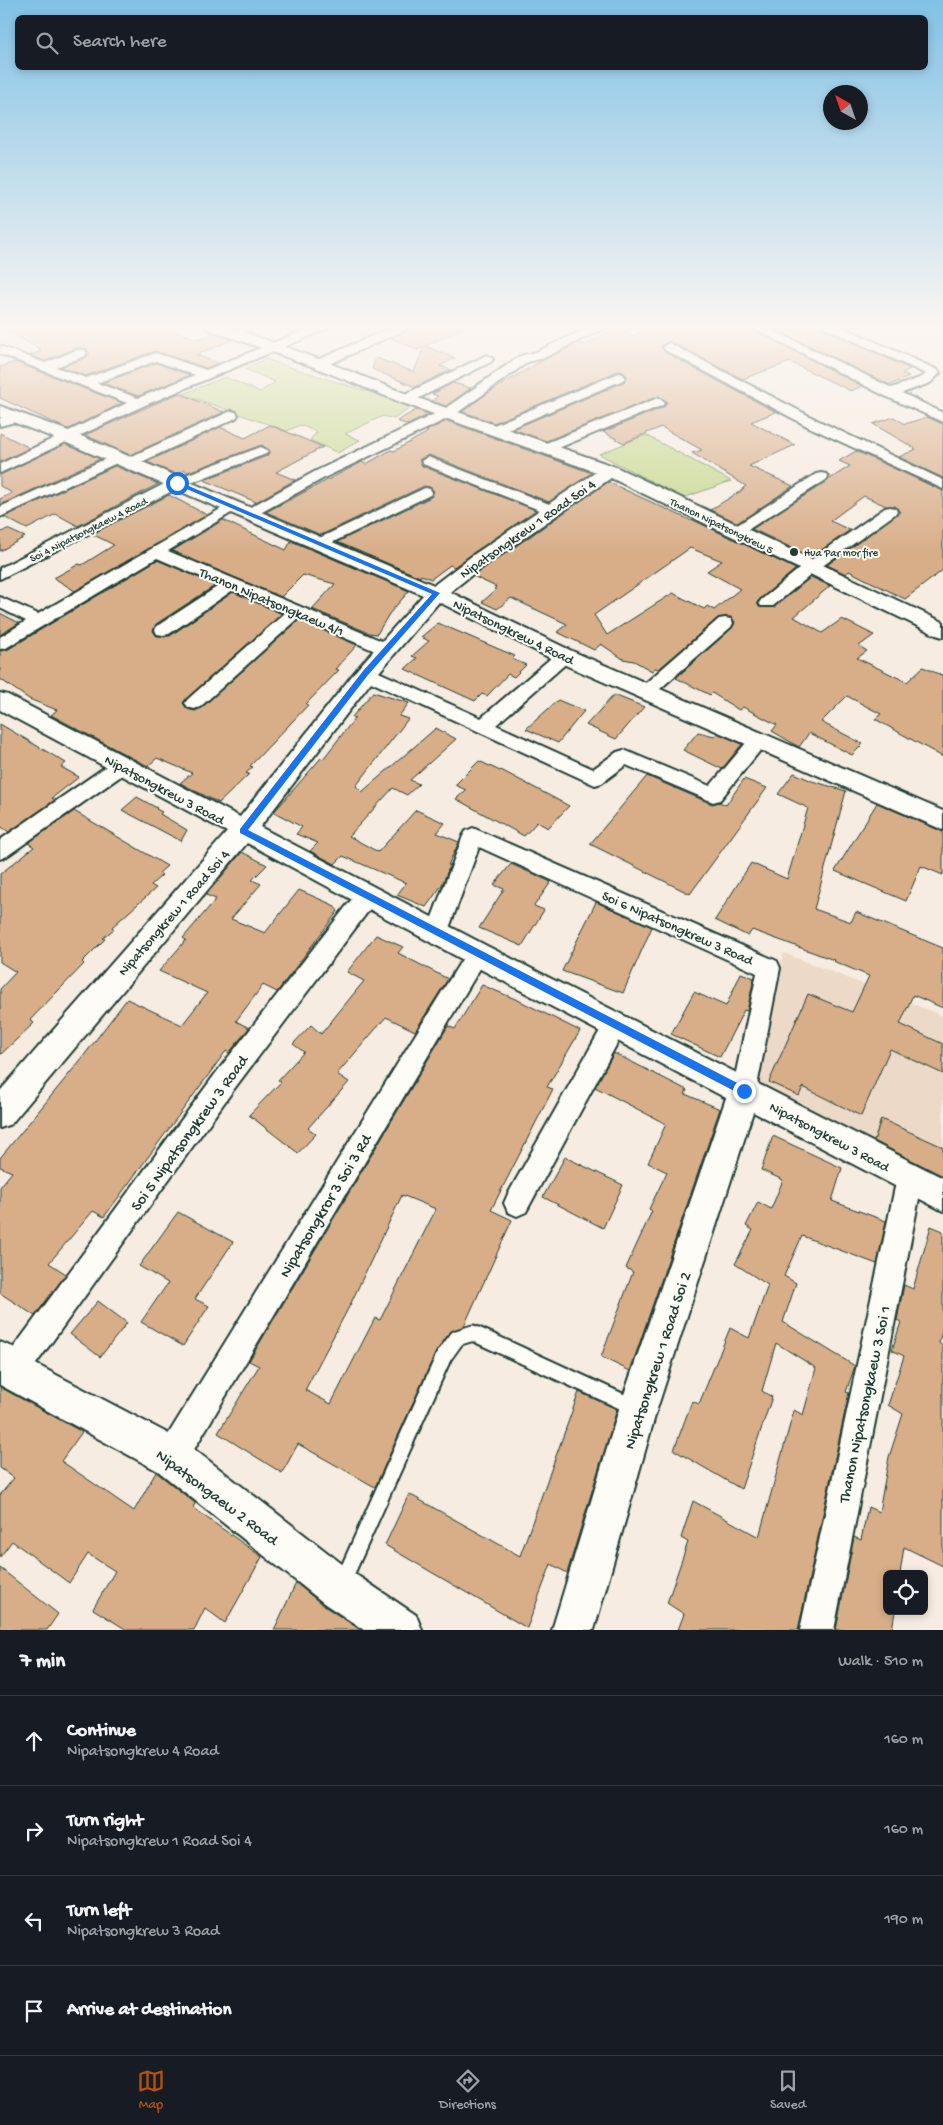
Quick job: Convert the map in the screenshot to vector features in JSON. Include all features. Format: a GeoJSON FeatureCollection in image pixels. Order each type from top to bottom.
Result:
{"type":"FeatureCollection","features":[{"type":"Feature","properties":{"kind":"street","name":"Thanon Nipatsongkrew 5"},"geometry":{"type":"LineString","coordinates":[[415,402],[610,471],[943,630]]}},
{"type":"Feature","properties":{"kind":"street"},"geometry":{"type":"LineString","coordinates":[[0,644],[157,552],[240,510],[321,474],[448,413],[463,402]]}},
{"type":"Feature","properties":{"kind":"street"},"geometry":{"type":"LineString","coordinates":[[494,430],[560,402]]}},
{"type":"Feature","properties":{"kind":"street"},"geometry":{"type":"LineString","coordinates":[[546,448],[658,402]]}},
{"type":"Feature","properties":{"kind":"street"},"geometry":{"type":"LineString","coordinates":[[773,402],[814,424],[943,485]]}},
{"type":"Feature","properties":{"kind":"street"},"geometry":{"type":"LineString","coordinates":[[909,402],[943,418]]}},
{"type":"Feature","properties":{"kind":"street"},"geometry":{"type":"LineString","coordinates":[[0,469],[138,403]]}},
{"type":"Feature","properties":{"kind":"street"},"geometry":{"type":"LineString","coordinates":[[0,513],[231,415]]}},
{"type":"Feature","properties":{"kind":"street","name":"Nipatsongkrew 4 Road"},"geometry":{"type":"LineString","coordinates":[[6,416],[122,460],[436,593],[564,656],[943,821]]}},
{"type":"Feature","properties":{"kind":"street","name":"Soi 4 Nipatsongkaew 4 Road"},"geometry":{"type":"LineString","coordinates":[[0,574],[177,483],[262,451]]}},
{"type":"Feature","properties":{"kind":"street"},"geometry":{"type":"LineString","coordinates":[[428,461],[552,510]]}},
{"type":"Feature","properties":{"kind":"street","name":"Nipatsongkrew 1 Road Soi 4"},"geometry":{"type":"LineString","coordinates":[[0,1114],[243,831],[366,673],[436,593],[480,559],[610,471]]}},
{"type":"Feature","properties":{"kind":"street"},"geometry":{"type":"LineString","coordinates":[[736,531],[821,477]]}},
{"type":"Feature","properties":{"kind":"street"},"geometry":{"type":"LineString","coordinates":[[318,544],[424,492]]}},
{"type":"Feature","properties":{"kind":"street"},"geometry":{"type":"LineString","coordinates":[[767,603],[811,567],[890,511]]}},
{"type":"Feature","properties":{"kind":"street","name":"Thanon Nipatsongkaew 4/1"},"geometry":{"type":"LineString","coordinates":[[157,552],[388,650]]}},
{"type":"Feature","properties":{"kind":"street"},"geometry":{"type":"LineString","coordinates":[[164,630],[232,584]]}},
{"type":"Feature","properties":{"kind":"street"},"geometry":{"type":"LineString","coordinates":[[0,602],[38,621]]}},
{"type":"Feature","properties":{"kind":"street"},"geometry":{"type":"LineString","coordinates":[[194,702],[297,612]]}},
{"type":"Feature","properties":{"kind":"street"},"geometry":{"type":"LineString","coordinates":[[648,692],[725,623]]}},
{"type":"Feature","properties":{"kind":"street"},"geometry":{"type":"LineString","coordinates":[[483,727],[564,656]]}},
{"type":"Feature","properties":{"kind":"street"},"geometry":{"type":"LineString","coordinates":[[366,673],[595,778],[624,756],[714,795],[758,742]]}},
{"type":"Feature","properties":{"kind":"street","name":"Nipatsongkrew 3 Road"},"geometry":{"type":"LineString","coordinates":[[0,700],[477,954],[943,1195]]}},
{"type":"Feature","properties":{"kind":"street"},"geometry":{"type":"LineString","coordinates":[[3,844],[121,766]]}},
{"type":"Feature","properties":{"kind":"street","name":"Soi 6 Nipatsongkrew 3 Road"},"geometry":{"type":"LineString","coordinates":[[437,933],[473,836],[768,968],[744,1091]]}},
{"type":"Feature","properties":{"kind":"street","name":"Soi 5 Nipatsongkrew 3 Road"},"geometry":{"type":"LineString","coordinates":[[6,1366],[367,896]]}},
{"type":"Feature","properties":{"kind":"street","name":"Nipatsongkror 3 Soi 3 Rd"},"geometry":{"type":"LineString","coordinates":[[172,1457],[477,954]]}},
{"type":"Feature","properties":{"kind":"street"},"geometry":{"type":"LineString","coordinates":[[517,1204],[615,1025]]}},
{"type":"Feature","properties":{"kind":"street","name":"Nipatsongkrew 1 Road Soi 2"},"geometry":{"type":"LineString","coordinates":[[573,1630],[638,1409],[744,1091]]}},
{"type":"Feature","properties":{"kind":"street","name":"Thanon Nipatsongkaew 3 Soi 1"},"geometry":{"type":"LineString","coordinates":[[817,1630],[910,1178]]}},
{"type":"Feature","properties":{"kind":"street","name":"Nipatsongaew 2 Road"},"geometry":{"type":"LineString","coordinates":[[6,1366],[172,1457],[340,1589],[401,1630]]}},
{"type":"Feature","properties":{"kind":"lane"},"geometry":{"type":"LineString","coordinates":[[340,1589],[444,1356],[457,1338],[473,1333],[638,1409]]}},
{"type":"Feature","properties":{"kind":"shaded area"},"geometry":{"type":"Polygon","coordinates":[[[784,953],[943,1016],[943,1195],[746,1095],[784,953]]]}},
{"type":"Feature","properties":{"kind":"green space"},"geometry":{"type":"Polygon","coordinates":[[[206,402],[401,402],[413,406],[394,419],[383,416],[345,434],[360,440],[338,453],[310,440],[317,432],[300,425],[287,431],[206,402]]]}},
{"type":"Feature","properties":{"kind":"green space"},"geometry":{"type":"Polygon","coordinates":[[[646,435],[731,481],[683,498],[599,454],[646,435]]]}},
{"type":"Feature","properties":{"kind":"building"},"geometry":{"type":"Polygon","coordinates":[[[9,402],[122,403],[69,429],[9,402]]]}},
{"type":"Feature","properties":{"kind":"building"},"geometry":{"type":"Polygon","coordinates":[[[159,402],[200,402],[224,412],[130,455],[85,435],[159,402]]]}},
{"type":"Feature","properties":{"kind":"building"},"geometry":{"type":"Polygon","coordinates":[[[434,402],[451,402],[446,406],[434,402]]]}},
{"type":"Feature","properties":{"kind":"building"},"geometry":{"type":"Polygon","coordinates":[[[476,402],[544,402],[494,423],[462,412],[476,402]]]}},
{"type":"Feature","properties":{"kind":"building"},"geometry":{"type":"Polygon","coordinates":[[[577,402],[644,402],[546,441],[513,429],[577,402]]]}},
{"type":"Feature","properties":{"kind":"building"},"geometry":{"type":"Polygon","coordinates":[[[667,402],[757,402],[776,412],[751,422],[795,445],[749,466],[793,486],[738,523],[710,510],[746,486],[692,453],[702,450],[661,427],[624,443],[603,432],[664,407],[667,402]]]}},
{"type":"Feature","properties":{"kind":"building"},"geometry":{"type":"Polygon","coordinates":[[[416,410],[429,414],[408,425],[397,421],[416,410]]]}},
{"type":"Feature","properties":{"kind":"building"},"geometry":{"type":"Polygon","coordinates":[[[894,417],[905,424],[927,417],[943,424],[943,478],[899,457],[916,449],[873,424],[894,417]]]}},
{"type":"Feature","properties":{"kind":"building"},"geometry":{"type":"Polygon","coordinates":[[[447,421],[592,473],[549,502],[429,455],[420,459],[422,466],[536,510],[454,567],[450,565],[431,579],[421,575],[420,577],[337,542],[431,497],[434,491],[430,487],[424,486],[321,535],[266,512],[362,462],[366,464],[391,450],[394,451],[428,432],[426,431],[447,421]]]}},
{"type":"Feature","properties":{"kind":"building"},"geometry":{"type":"Polygon","coordinates":[[[270,425],[323,447],[276,472],[295,480],[256,502],[204,480],[267,456],[270,451],[262,445],[188,472],[184,470],[176,474],[147,462],[220,427],[245,438],[270,425]]]}},
{"type":"Feature","properties":{"kind":"building"},"geometry":{"type":"Polygon","coordinates":[[[0,433],[30,448],[0,462],[0,433]]]}},
{"type":"Feature","properties":{"kind":"building"},"geometry":{"type":"Polygon","coordinates":[[[65,444],[100,459],[0,505],[0,499],[12,493],[0,486],[0,475],[65,444]]]}},
{"type":"Feature","properties":{"kind":"building"},"geometry":{"type":"Polygon","coordinates":[[[856,451],[943,491],[943,570],[905,599],[849,571],[846,574],[827,565],[900,512],[895,506],[886,506],[864,496],[830,521],[850,530],[811,557],[752,529],[850,466],[839,461],[856,451]]]}},
{"type":"Feature","properties":{"kind":"building"},"geometry":{"type":"Polygon","coordinates":[[[115,466],[158,484],[78,526],[56,514],[27,529],[4,517],[115,466]]]}},
{"type":"Feature","properties":{"kind":"building"},"geometry":{"type":"Polygon","coordinates":[[[608,482],[796,569],[757,602],[759,607],[774,607],[811,577],[830,586],[794,617],[822,633],[842,619],[874,635],[859,646],[867,651],[857,658],[907,682],[923,667],[943,676],[943,757],[875,719],[881,714],[847,696],[821,722],[863,744],[852,755],[809,733],[799,747],[772,731],[777,725],[743,707],[739,710],[712,693],[710,695],[676,678],[732,628],[735,622],[731,617],[718,618],[659,669],[655,668],[652,671],[634,661],[623,659],[601,644],[594,650],[557,632],[567,624],[511,598],[497,609],[482,602],[496,590],[494,589],[496,587],[473,576],[608,482]],[[690,548],[594,615],[607,635],[673,593],[704,609],[707,606],[714,610],[740,589],[707,571],[722,561],[690,548]]]}},
{"type":"Feature","properties":{"kind":"building"},"geometry":{"type":"Polygon","coordinates":[[[169,495],[207,515],[75,591],[54,578],[79,564],[82,565],[114,545],[92,534],[169,495]]]}},
{"type":"Feature","properties":{"kind":"building"},"geometry":{"type":"Polygon","coordinates":[[[223,520],[286,550],[291,541],[409,591],[389,614],[377,634],[369,633],[312,609],[335,584],[303,575],[281,597],[172,551],[223,520]]]}},
{"type":"Feature","properties":{"kind":"building"},"geometry":{"type":"Polygon","coordinates":[[[7,529],[25,537],[0,551],[0,533],[7,529]]]}},
{"type":"Feature","properties":{"kind":"building"},"geometry":{"type":"Polygon","coordinates":[[[157,560],[216,585],[156,624],[153,631],[157,636],[170,636],[233,592],[282,614],[187,698],[183,703],[187,709],[195,711],[201,708],[299,620],[357,645],[335,669],[339,670],[250,766],[253,767],[246,773],[249,774],[219,803],[180,783],[192,773],[157,758],[148,766],[51,715],[57,710],[29,699],[0,679],[0,651],[7,650],[157,560]]]}},
{"type":"Feature","properties":{"kind":"building"},"geometry":{"type":"Polygon","coordinates":[[[0,613],[19,623],[0,635],[0,613]]]}},
{"type":"Feature","properties":{"kind":"building"},"geometry":{"type":"Polygon","coordinates":[[[438,623],[515,656],[512,659],[526,665],[514,677],[508,674],[487,696],[482,694],[475,701],[405,669],[417,658],[412,656],[429,641],[421,637],[438,623]]]}},
{"type":"Feature","properties":{"kind":"building"},"geometry":{"type":"Polygon","coordinates":[[[373,692],[409,703],[399,716],[408,719],[356,786],[362,792],[436,728],[456,739],[410,780],[419,784],[407,795],[393,788],[349,836],[378,852],[416,810],[445,823],[437,833],[459,842],[448,865],[450,865],[442,885],[426,907],[397,895],[406,883],[343,856],[335,864],[310,851],[318,843],[296,834],[302,827],[274,812],[321,758],[323,759],[355,718],[352,717],[373,692]]]}},
{"type":"Feature","properties":{"kind":"building"},"geometry":{"type":"Polygon","coordinates":[[[614,695],[644,707],[616,739],[586,725],[614,695]]]}},
{"type":"Feature","properties":{"kind":"building"},"geometry":{"type":"Polygon","coordinates":[[[558,700],[584,711],[558,743],[526,729],[558,700]]]}},
{"type":"Feature","properties":{"kind":"building"},"geometry":{"type":"Polygon","coordinates":[[[0,724],[66,763],[61,767],[79,777],[52,798],[55,800],[9,832],[0,826],[0,724]]]}},
{"type":"Feature","properties":{"kind":"building"},"geometry":{"type":"Polygon","coordinates":[[[698,732],[714,736],[717,733],[742,744],[722,769],[683,750],[698,732]]]}},
{"type":"Feature","properties":{"kind":"building"},"geometry":{"type":"Polygon","coordinates":[[[479,761],[501,770],[569,806],[548,828],[537,822],[524,836],[456,799],[466,790],[455,785],[479,761]]]}},
{"type":"Feature","properties":{"kind":"building"},"geometry":{"type":"Polygon","coordinates":[[[794,773],[812,781],[846,791],[814,909],[851,922],[856,912],[943,948],[943,1008],[913,995],[900,1024],[943,1044],[943,1074],[890,1049],[861,1116],[803,1087],[799,1096],[769,1082],[808,994],[852,1012],[869,976],[834,960],[752,930],[748,936],[715,920],[751,863],[787,879],[808,808],[778,794],[794,773]]]}},
{"type":"Feature","properties":{"kind":"building"},"geometry":{"type":"Polygon","coordinates":[[[647,776],[712,804],[719,802],[726,805],[744,779],[767,788],[690,894],[590,844],[647,776]]]}},
{"type":"Feature","properties":{"kind":"building"},"geometry":{"type":"Polygon","coordinates":[[[137,797],[157,808],[162,812],[160,814],[187,830],[181,841],[122,810],[137,797]]]}},
{"type":"Feature","properties":{"kind":"building"},"geometry":{"type":"Polygon","coordinates":[[[877,803],[943,832],[943,875],[921,866],[906,901],[835,871],[877,803]]]}},
{"type":"Feature","properties":{"kind":"building"},"geometry":{"type":"Polygon","coordinates":[[[74,811],[167,866],[159,873],[162,875],[151,885],[156,888],[112,927],[114,929],[103,938],[105,939],[82,962],[84,964],[30,1020],[34,1023],[0,1055],[0,989],[16,972],[0,962],[0,874],[34,847],[28,843],[74,811]]]}},
{"type":"Feature","properties":{"kind":"building"},"geometry":{"type":"Polygon","coordinates":[[[242,852],[267,865],[252,880],[261,884],[231,919],[265,933],[299,890],[333,905],[338,911],[277,992],[263,985],[236,1021],[249,1028],[229,1053],[226,1051],[104,1217],[93,1211],[49,1263],[66,1274],[35,1316],[0,1293],[0,1187],[12,1172],[0,1167],[0,1158],[79,1062],[127,999],[182,1025],[207,993],[159,971],[186,940],[183,938],[216,899],[206,895],[242,852]]]}},
{"type":"Feature","properties":{"kind":"building"},"geometry":{"type":"Polygon","coordinates":[[[511,864],[551,882],[534,906],[544,910],[522,946],[479,928],[504,889],[494,885],[511,864]]]}},
{"type":"Feature","properties":{"kind":"building"},"geometry":{"type":"Polygon","coordinates":[[[596,902],[652,927],[623,993],[562,971],[596,902]]]}},
{"type":"Feature","properties":{"kind":"building"},"geometry":{"type":"Polygon","coordinates":[[[376,935],[403,947],[398,953],[448,979],[415,1031],[386,1017],[337,1074],[349,1082],[308,1128],[316,1134],[298,1153],[249,1115],[281,1082],[278,1080],[304,1052],[293,1044],[311,1025],[321,1034],[364,981],[347,972],[376,935]]]}},
{"type":"Feature","properties":{"kind":"building"},"geometry":{"type":"Polygon","coordinates":[[[741,973],[754,978],[747,1011],[744,1010],[720,1057],[671,1034],[694,992],[726,1006],[741,973]]]}},
{"type":"Feature","properties":{"kind":"building"},"geometry":{"type":"Polygon","coordinates":[[[482,985],[520,1001],[580,1031],[547,1087],[553,1089],[491,1210],[512,1220],[464,1326],[450,1332],[436,1352],[375,1487],[298,1444],[282,1473],[218,1433],[259,1366],[249,1361],[448,1026],[455,1029],[482,985]],[[402,1195],[350,1305],[305,1390],[331,1404],[375,1318],[380,1320],[436,1209],[402,1195]]]}},
{"type":"Feature","properties":{"kind":"building"},"geometry":{"type":"Polygon","coordinates":[[[614,1053],[687,1090],[685,1094],[720,1109],[630,1371],[601,1357],[633,1272],[626,1268],[652,1211],[649,1209],[667,1172],[648,1163],[666,1124],[595,1087],[614,1053]]]}},
{"type":"Feature","properties":{"kind":"building"},"geometry":{"type":"Polygon","coordinates":[[[881,1119],[943,1147],[943,1176],[874,1141],[881,1119]]]}},
{"type":"Feature","properties":{"kind":"building"},"geometry":{"type":"Polygon","coordinates":[[[773,1136],[842,1168],[832,1201],[886,1221],[877,1264],[802,1236],[784,1276],[796,1283],[783,1322],[855,1366],[846,1392],[849,1393],[798,1630],[678,1630],[684,1614],[667,1603],[688,1542],[681,1538],[693,1501],[759,1537],[794,1410],[803,1415],[816,1368],[776,1343],[762,1391],[772,1397],[741,1489],[674,1450],[692,1401],[699,1404],[730,1328],[749,1338],[768,1285],[735,1264],[753,1230],[746,1226],[758,1202],[771,1209],[783,1180],[761,1170],[773,1136]]]}},
{"type":"Feature","properties":{"kind":"building"},"geometry":{"type":"Polygon","coordinates":[[[565,1157],[623,1185],[603,1228],[543,1197],[565,1157]]]}},
{"type":"Feature","properties":{"kind":"building"},"geometry":{"type":"Polygon","coordinates":[[[178,1212],[233,1242],[195,1299],[209,1306],[183,1346],[141,1322],[168,1283],[139,1266],[178,1212]]]}},
{"type":"Feature","properties":{"kind":"building"},"geometry":{"type":"Polygon","coordinates":[[[931,1226],[943,1231],[943,1327],[939,1343],[943,1346],[943,1566],[904,1547],[901,1570],[883,1570],[883,1615],[894,1615],[892,1630],[836,1630],[854,1537],[861,1540],[868,1507],[879,1512],[889,1457],[903,1414],[888,1405],[904,1356],[892,1350],[901,1322],[897,1320],[904,1285],[913,1289],[931,1226]]]}},
{"type":"Feature","properties":{"kind":"building"},"geometry":{"type":"Polygon","coordinates":[[[98,1301],[127,1323],[100,1357],[70,1334],[98,1301]]]}},
{"type":"Feature","properties":{"kind":"building"},"geometry":{"type":"Polygon","coordinates":[[[0,1387],[82,1432],[61,1461],[134,1511],[156,1472],[195,1503],[193,1508],[262,1557],[225,1623],[205,1608],[194,1630],[127,1630],[93,1609],[115,1571],[88,1554],[69,1583],[12,1541],[0,1557],[0,1495],[14,1478],[0,1468],[0,1387]]]}},
{"type":"Feature","properties":{"kind":"building"},"geometry":{"type":"Polygon","coordinates":[[[579,1392],[617,1409],[567,1573],[551,1564],[527,1628],[385,1545],[409,1494],[520,1556],[579,1392]]]}},
{"type":"Feature","properties":{"kind":"building"},"geometry":{"type":"Polygon","coordinates":[[[0,1568],[58,1614],[47,1630],[0,1630],[0,1568]]]}},
{"type":"Feature","properties":{"kind":"building"},"geometry":{"type":"Polygon","coordinates":[[[296,1583],[324,1606],[361,1630],[274,1630],[296,1583]]]}},
{"type":"Feature","properties":{"kind":"place","name":"Hua Par mor fire"},"geometry":{"type":"Point","coordinates":[794,552]}},
{"type":"Feature","properties":{"kind":"route"},"geometry":{"type":"LineString","coordinates":[[177,483],[436,593],[366,673],[243,831],[744,1091]]}}]}
